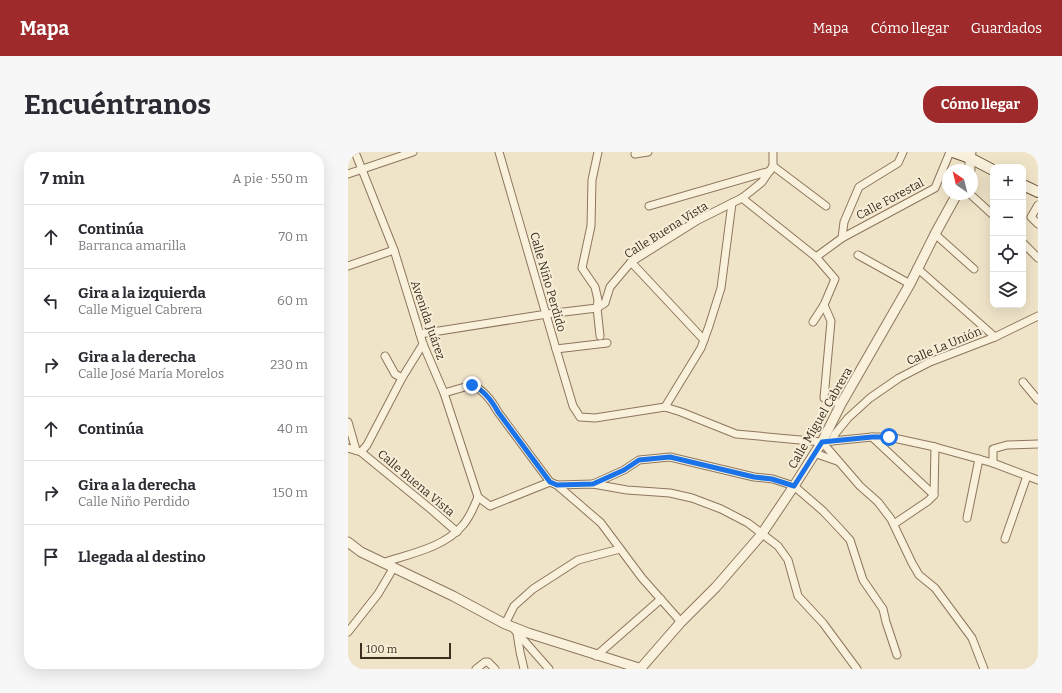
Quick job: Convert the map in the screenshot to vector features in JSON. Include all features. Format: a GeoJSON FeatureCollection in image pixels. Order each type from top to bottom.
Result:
{"type":"FeatureCollection","features":[{"type":"Feature","properties":{"kind":"main road"},"geometry":{"type":"LineString","coordinates":[[952,152],[971,155],[990,168]]}},
{"type":"Feature","properties":{"kind":"main road"},"geometry":{"type":"LineString","coordinates":[[1026,186],[1038,192]]}},
{"type":"Feature","properties":{"kind":"street","name":"Avenida Juárez"},"geometry":{"type":"LineString","coordinates":[[355,152],[394,250],[423,344],[444,393],[478,497]]}},
{"type":"Feature","properties":{"kind":"street"},"geometry":{"type":"LineString","coordinates":[[348,174],[413,152]]}},
{"type":"Feature","properties":{"kind":"street","name":"Calle Niño Perdido"},"geometry":{"type":"LineString","coordinates":[[499,152],[556,349],[574,406],[580,416],[595,418],[665,407]]}},
{"type":"Feature","properties":{"kind":"street"},"geometry":{"type":"LineString","coordinates":[[598,152],[592,180],[591,226],[582,268],[595,287],[598,300],[597,308],[600,336]]}},
{"type":"Feature","properties":{"kind":"street"},"geometry":{"type":"LineString","coordinates":[[634,154],[648,152]]}},
{"type":"Feature","properties":{"kind":"street"},"geometry":{"type":"LineString","coordinates":[[772,168],[773,152]]}},
{"type":"Feature","properties":{"kind":"street"},"geometry":{"type":"LineString","coordinates":[[842,238],[844,222],[859,187],[898,163],[903,152]]}},
{"type":"Feature","properties":{"kind":"street","name":"Calle Forestal"},"geometry":{"type":"LineString","coordinates":[[816,257],[842,238],[935,188],[952,152]]}},
{"type":"Feature","properties":{"kind":"street"},"geometry":{"type":"LineString","coordinates":[[649,206],[772,168]]}},
{"type":"Feature","properties":{"kind":"street"},"geometry":{"type":"LineString","coordinates":[[772,168],[826,206]]}},
{"type":"Feature","properties":{"kind":"street","name":"Calle Buena Vista"},"geometry":{"type":"LineString","coordinates":[[597,308],[605,303],[610,287],[631,262],[698,220],[742,198],[762,182],[772,168]]}},
{"type":"Feature","properties":{"kind":"street"},"geometry":{"type":"LineString","coordinates":[[742,198],[816,257],[835,279],[824,305],[813,322]]}},
{"type":"Feature","properties":{"kind":"street","name":"Calle Miguel Cabrera"},"geometry":{"type":"LineString","coordinates":[[641,669],[681,622],[716,587],[761,535],[794,486],[822,442],[841,404],[910,284],[954,200]]}},
{"type":"Feature","properties":{"kind":"street"},"geometry":{"type":"LineString","coordinates":[[977,200],[990,212]]}},
{"type":"Feature","properties":{"kind":"street"},"geometry":{"type":"LineString","coordinates":[[732,203],[720,288],[704,340],[701,348],[665,407],[736,434],[822,442],[872,437],[889,437],[936,447],[993,463],[1038,480]]}},
{"type":"Feature","properties":{"kind":"street"},"geometry":{"type":"LineString","coordinates":[[1038,205],[1031,217],[1038,224]]}},
{"type":"Feature","properties":{"kind":"street"},"geometry":{"type":"LineString","coordinates":[[935,234],[974,269]]}},
{"type":"Feature","properties":{"kind":"street"},"geometry":{"type":"LineString","coordinates":[[1026,246],[1038,258]]}},
{"type":"Feature","properties":{"kind":"street"},"geometry":{"type":"LineString","coordinates":[[348,266],[394,250]]}},
{"type":"Feature","properties":{"kind":"street"},"geometry":{"type":"LineString","coordinates":[[858,255],[910,284]]}},
{"type":"Feature","properties":{"kind":"street"},"geometry":{"type":"LineString","coordinates":[[631,262],[704,340]]}},
{"type":"Feature","properties":{"kind":"street"},"geometry":{"type":"LineString","coordinates":[[917,268],[995,337]]}},
{"type":"Feature","properties":{"kind":"street"},"geometry":{"type":"LineString","coordinates":[[824,305],[831,321],[824,398],[841,404]]}},
{"type":"Feature","properties":{"kind":"street"},"geometry":{"type":"LineString","coordinates":[[420,334],[547,314],[597,308]]}},
{"type":"Feature","properties":{"kind":"street","name":"Calle La Unión"},"geometry":{"type":"LineString","coordinates":[[832,441],[835,434],[848,418],[870,398],[899,378],[930,362],[995,337],[1038,316]]}},
{"type":"Feature","properties":{"kind":"street"},"geometry":{"type":"LineString","coordinates":[[556,349],[607,343]]}},
{"type":"Feature","properties":{"kind":"street","name":"Calle Buena Vista"},"geometry":{"type":"LineString","coordinates":[[359,451],[367,445],[402,378],[423,344]]}},
{"type":"Feature","properties":{"kind":"street"},"geometry":{"type":"LineString","coordinates":[[385,356],[395,374],[402,378]]}},
{"type":"Feature","properties":{"kind":"street"},"geometry":{"type":"LineString","coordinates":[[1023,382],[1038,400]]}},
{"type":"Feature","properties":{"kind":"street"},"geometry":{"type":"LineString","coordinates":[[444,393],[472,385],[478,387],[493,403],[498,412],[553,483],[601,523],[642,578],[681,622]]}},
{"type":"Feature","properties":{"kind":"street"},"geometry":{"type":"LineString","coordinates":[[348,422],[359,451]]}},
{"type":"Feature","properties":{"kind":"street"},"geometry":{"type":"LineString","coordinates":[[872,437],[934,495]]}},
{"type":"Feature","properties":{"kind":"street"},"geometry":{"type":"LineString","coordinates":[[822,442],[860,486],[878,502],[894,524],[919,575],[935,588],[972,638],[984,669]]}},
{"type":"Feature","properties":{"kind":"street"},"geometry":{"type":"LineString","coordinates":[[993,463],[993,449],[1007,445],[1038,444]]}},
{"type":"Feature","properties":{"kind":"street"},"geometry":{"type":"LineString","coordinates":[[894,524],[928,501],[934,495],[936,447]]}},
{"type":"Feature","properties":{"kind":"street","name":"Calle Buena Vista"},"geometry":{"type":"LineString","coordinates":[[348,448],[359,451],[433,510],[456,532]]}},
{"type":"Feature","properties":{"kind":"street"},"geometry":{"type":"LineString","coordinates":[[814,453],[838,462]]}},
{"type":"Feature","properties":{"kind":"street"},"geometry":{"type":"LineString","coordinates":[[593,484],[624,470],[639,460],[670,457],[754,477],[772,479],[794,486],[823,511],[850,540],[863,580],[883,609],[897,655]]}},
{"type":"Feature","properties":{"kind":"street"},"geometry":{"type":"LineString","coordinates":[[967,518],[978,459]]}},
{"type":"Feature","properties":{"kind":"street"},"geometry":{"type":"LineString","coordinates":[[1005,540],[1027,476]]}},
{"type":"Feature","properties":{"kind":"street"},"geometry":{"type":"LineString","coordinates":[[382,563],[442,542],[456,532],[470,516],[478,497],[490,506],[553,483],[593,484],[627,490],[670,493],[692,498],[721,509],[748,523],[761,535],[778,546],[788,560],[798,596],[823,623],[857,669]]}},
{"type":"Feature","properties":{"kind":"street"},"geometry":{"type":"LineString","coordinates":[[348,542],[361,552],[382,563],[394,567],[453,596],[511,627],[596,656],[641,669]]}},
{"type":"Feature","properties":{"kind":"street"},"geometry":{"type":"LineString","coordinates":[[524,669],[520,652],[511,627],[514,606],[533,589],[578,560],[620,548]]}},
{"type":"Feature","properties":{"kind":"street"},"geometry":{"type":"LineString","coordinates":[[348,632],[378,594],[394,567]]}},
{"type":"Feature","properties":{"kind":"street"},"geometry":{"type":"LineString","coordinates":[[596,656],[661,599]]}},
{"type":"Feature","properties":{"kind":"street"},"geometry":{"type":"LineString","coordinates":[[511,627],[549,669]]}},
{"type":"Feature","properties":{"kind":"street"},"geometry":{"type":"LineString","coordinates":[[476,669],[485,662],[488,662],[495,669]]}},
{"type":"Feature","properties":{"kind":"route"},"geometry":{"type":"LineString","coordinates":[[472,385],[478,387],[493,403],[521,445],[550,482],[557,485],[593,484],[624,470],[639,460],[670,457],[720,470],[772,479],[794,486],[822,442],[872,437],[889,437]]}}]}
